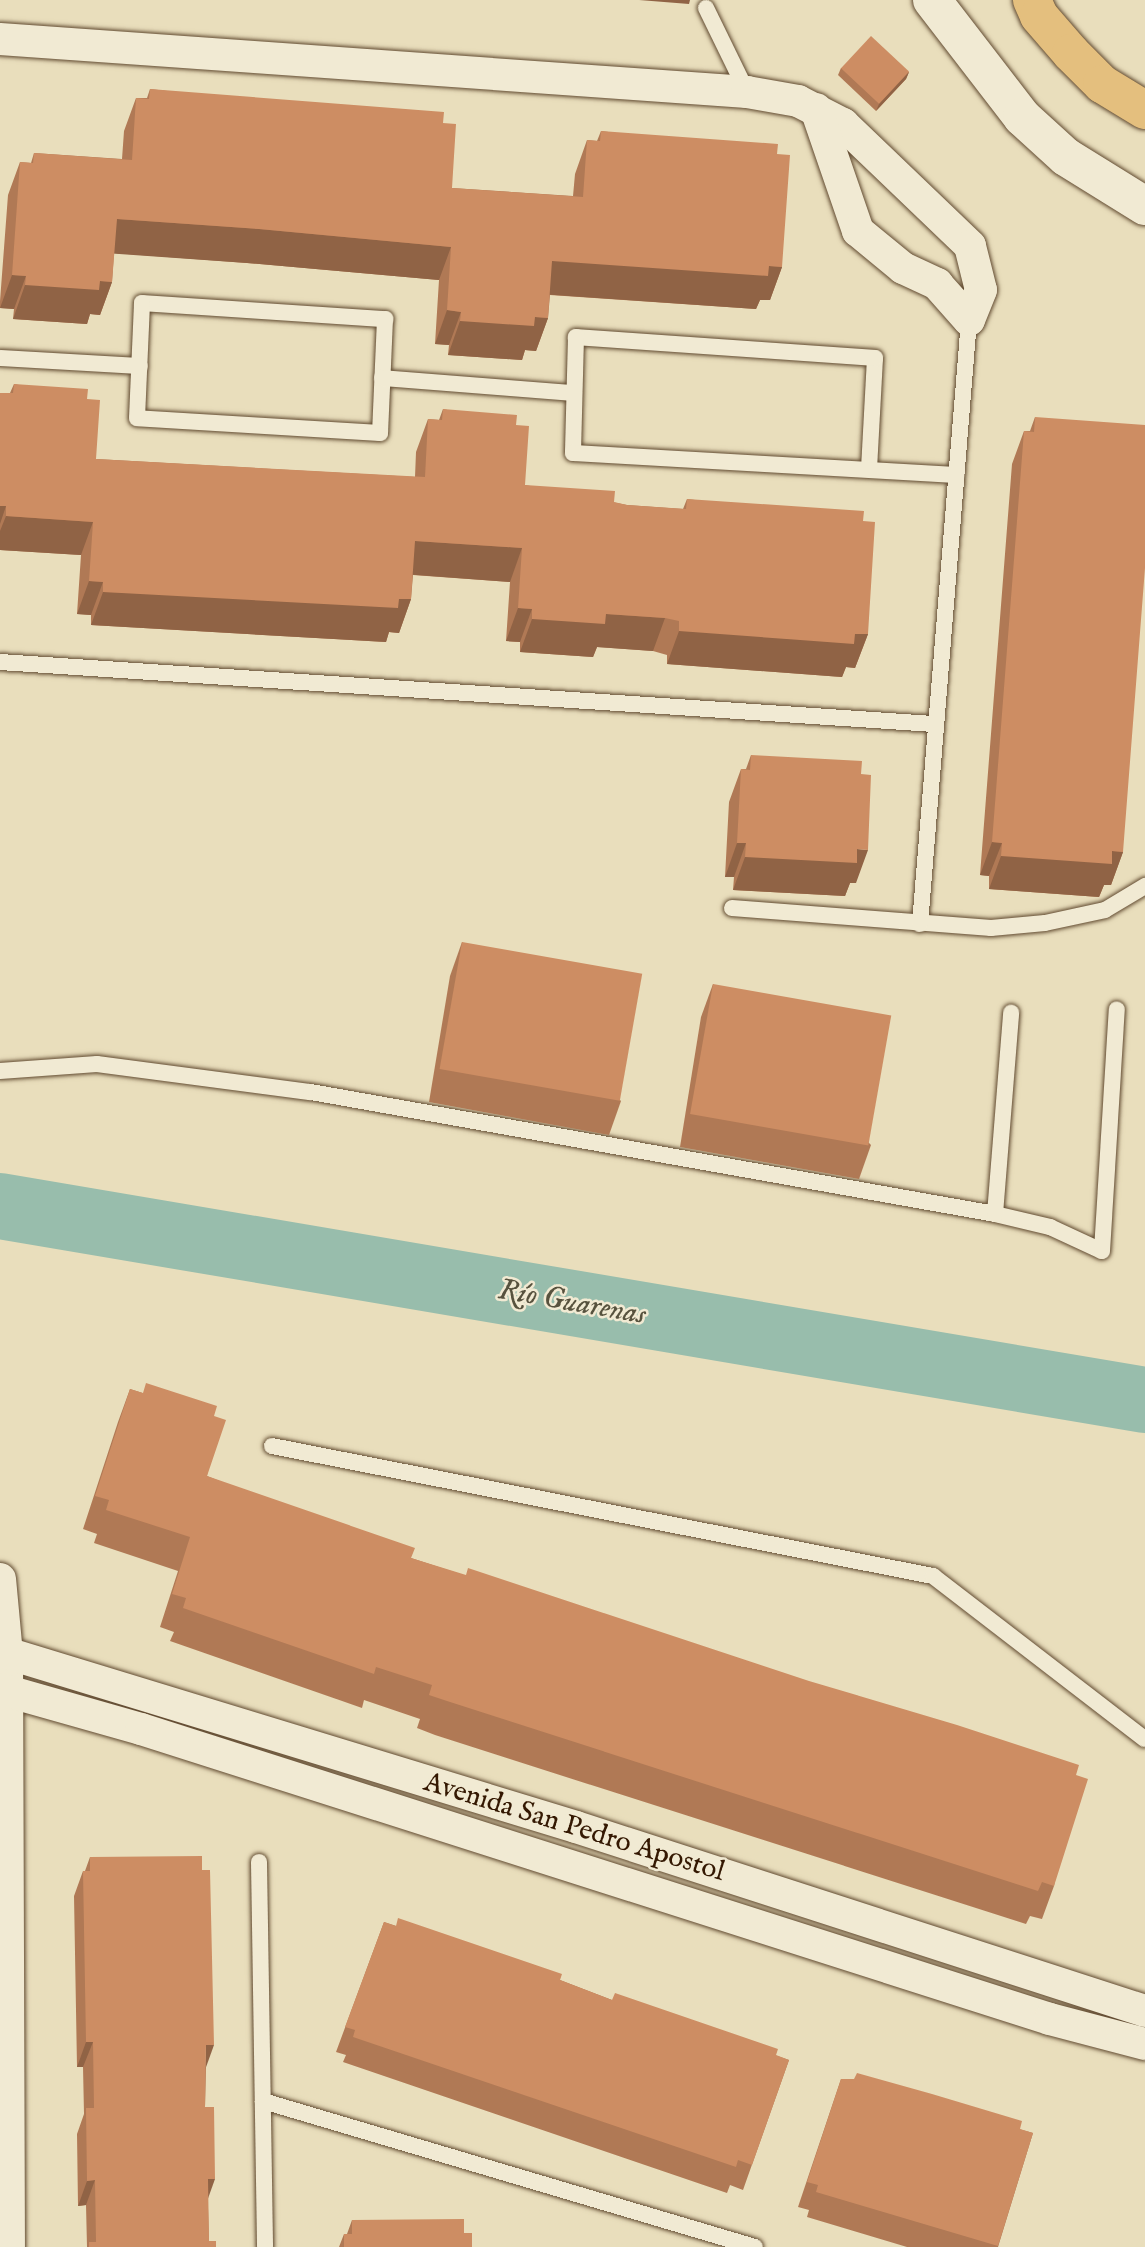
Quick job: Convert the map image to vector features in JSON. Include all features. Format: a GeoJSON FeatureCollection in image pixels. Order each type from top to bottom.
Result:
{"type":"FeatureCollection","features":[{"type":"Feature","properties":{"kind":"highway"},"geometry":{"type":"LineString","coordinates":[[1032,0],[1039,16],[1102,84],[1145,110]]}},
{"type":"Feature","properties":{"kind":"main road"},"geometry":{"type":"LineString","coordinates":[[932,0],[1022,117],[1066,157],[1145,206]]}},
{"type":"Feature","properties":{"kind":"street"},"geometry":{"type":"LineString","coordinates":[[0,38],[781,96],[816,109],[858,136],[970,246],[981,290],[970,320],[937,284],[904,268],[858,231],[816,109]]}},
{"type":"Feature","properties":{"kind":"street"},"geometry":{"type":"LineString","coordinates":[[0,1579],[4,1653],[9,2247]]}},
{"type":"Feature","properties":{"kind":"street","name":"Avenida San Pedro Apostol"},"geometry":{"type":"LineString","coordinates":[[4,1653],[576,1827],[1145,2011]]}},
{"type":"Feature","properties":{"kind":"street","name":"Avenida San Pedro Apostol"},"geometry":{"type":"LineString","coordinates":[[3,1690],[141,1729],[1050,2019],[1145,2044]]}},
{"type":"Feature","properties":{"kind":"lane"},"geometry":{"type":"LineString","coordinates":[[706,8],[747,93]]}},
{"type":"Feature","properties":{"kind":"lane"},"geometry":{"type":"LineString","coordinates":[[142,303],[385,319],[382,378],[380,433],[137,418],[142,303]]}},
{"type":"Feature","properties":{"kind":"lane"},"geometry":{"type":"LineString","coordinates":[[920,925],[934,724],[970,320]]}},
{"type":"Feature","properties":{"kind":"lane"},"geometry":{"type":"LineString","coordinates":[[869,469],[875,358],[576,337],[572,393],[573,453],[956,475]]}},
{"type":"Feature","properties":{"kind":"lane"},"geometry":{"type":"LineString","coordinates":[[0,358],[140,366]]}},
{"type":"Feature","properties":{"kind":"lane"},"geometry":{"type":"LineString","coordinates":[[382,378],[572,393]]}},
{"type":"Feature","properties":{"kind":"lane"},"geometry":{"type":"LineString","coordinates":[[0,662],[934,724]]}},
{"type":"Feature","properties":{"kind":"lane"},"geometry":{"type":"LineString","coordinates":[[732,908],[920,925],[991,928],[1045,923],[1105,910],[1145,886]]}},
{"type":"Feature","properties":{"kind":"lane"},"geometry":{"type":"LineString","coordinates":[[0,1071],[97,1064],[205,1075],[995,1214],[1050,1227],[1102,1251],[1117,1009]]}},
{"type":"Feature","properties":{"kind":"lane"},"geometry":{"type":"LineString","coordinates":[[995,1214],[1011,1013]]}},
{"type":"Feature","properties":{"kind":"lane"},"geometry":{"type":"LineString","coordinates":[[272,1446],[933,1576],[1145,1739]]}},
{"type":"Feature","properties":{"kind":"lane"},"geometry":{"type":"LineString","coordinates":[[259,1862],[265,2247]]}},
{"type":"Feature","properties":{"kind":"lane"},"geometry":{"type":"LineString","coordinates":[[263,2101],[732,2244],[755,2247]]}},
{"type":"Feature","properties":{"kind":"building"},"geometry":{"type":"Polygon","coordinates":[[[871,36],[909,71],[879,104],[841,68],[871,36]]]}},
{"type":"Feature","properties":{"kind":"building"},"geometry":{"type":"Polygon","coordinates":[[[150,89],[444,112],[443,123],[456,124],[452,188],[583,197],[587,140],[600,141],[601,131],[778,144],[777,154],[790,155],[782,267],[769,266],[768,276],[552,261],[548,318],[535,317],[534,326],[460,321],[461,312],[447,310],[451,247],[117,219],[112,282],[100,281],[99,290],[25,285],[26,276],[12,275],[20,162],[33,163],[34,153],[132,160],[136,98],[149,99],[150,89]]]}},
{"type":"Feature","properties":{"kind":"building"},"geometry":{"type":"Polygon","coordinates":[[[14,384],[88,389],[87,399],[100,400],[96,459],[425,477],[428,419],[442,420],[443,409],[517,415],[516,425],[529,426],[525,485],[615,491],[614,502],[627,505],[686,509],[687,499],[864,511],[863,521],[875,522],[868,634],[855,634],[854,644],[679,631],[679,621],[665,618],[606,614],[605,624],[532,619],[532,609],[518,608],[522,548],[415,541],[411,599],[399,599],[398,608],[103,592],[103,582],[89,581],[93,522],[6,516],[6,506],[0,506],[0,393],[13,393],[14,384]]]}},
{"type":"Feature","properties":{"kind":"building"},"geometry":{"type":"Polygon","coordinates":[[[1035,417],[1145,425],[1145,568],[1123,852],[1112,851],[1112,864],[1001,856],[1002,843],[992,842],[1024,431],[1034,432],[1035,417]]]}},
{"type":"Feature","properties":{"kind":"building"},"geometry":{"type":"Polygon","coordinates":[[[751,755],[862,761],[861,774],[871,775],[868,850],[857,849],[857,863],[745,857],[746,843],[737,843],[741,769],[750,770],[751,755]]]}},
{"type":"Feature","properties":{"kind":"building"},"geometry":{"type":"Polygon","coordinates":[[[462,942],[642,974],[620,1101],[440,1069],[462,942]]]}},
{"type":"Feature","properties":{"kind":"building"},"geometry":{"type":"Polygon","coordinates":[[[713,984],[891,1015],[868,1145],[690,1114],[713,984]]]}},
{"type":"Feature","properties":{"kind":"building"},"geometry":{"type":"Polygon","coordinates":[[[146,1383],[217,1406],[214,1416],[226,1420],[207,1476],[415,1548],[411,1558],[466,1575],[468,1568],[809,1681],[1079,1765],[1076,1775],[1088,1779],[1054,1886],[1042,1882],[1038,1891],[447,1701],[429,1695],[432,1685],[376,1667],[374,1674],[183,1608],[186,1598],[172,1594],[190,1537],[106,1510],[109,1500],[95,1496],[130,1389],[143,1393],[146,1383]]]}},
{"type":"Feature","properties":{"kind":"building"},"geometry":{"type":"Polygon","coordinates":[[[202,1856],[202,1870],[210,1870],[214,2045],[206,2045],[205,2107],[214,2107],[215,2179],[208,2179],[209,2241],[216,2241],[216,2247],[89,2247],[89,2242],[96,2242],[95,2180],[87,2181],[86,2108],[94,2108],[93,2042],[86,2042],[83,1871],[90,1871],[90,1857],[202,1856]]]}},
{"type":"Feature","properties":{"kind":"building"},"geometry":{"type":"Polygon","coordinates":[[[398,1918],[562,1974],[560,1980],[612,2000],[615,1993],[778,2049],[776,2055],[789,2060],[752,2165],[738,2160],[736,2167],[353,2037],[355,2030],[345,2027],[384,1922],[396,1926],[398,1918]]]}},
{"type":"Feature","properties":{"kind":"building"},"geometry":{"type":"Polygon","coordinates":[[[857,2073],[1022,2121],[1020,2129],[1033,2133],[998,2246],[816,2192],[818,2185],[807,2182],[841,2079],[854,2079],[857,2073]]]}},
{"type":"Feature","properties":{"kind":"building"},"geometry":{"type":"Polygon","coordinates":[[[464,2219],[464,2233],[472,2233],[472,2247],[344,2247],[344,2234],[352,2234],[352,2220],[464,2219]]]}},
{"type":"Feature","properties":{"kind":"waterway","name":"Río Guarenas"},"geometry":{"type":"LineString","coordinates":[[0,1206],[1145,1400]]}}]}
